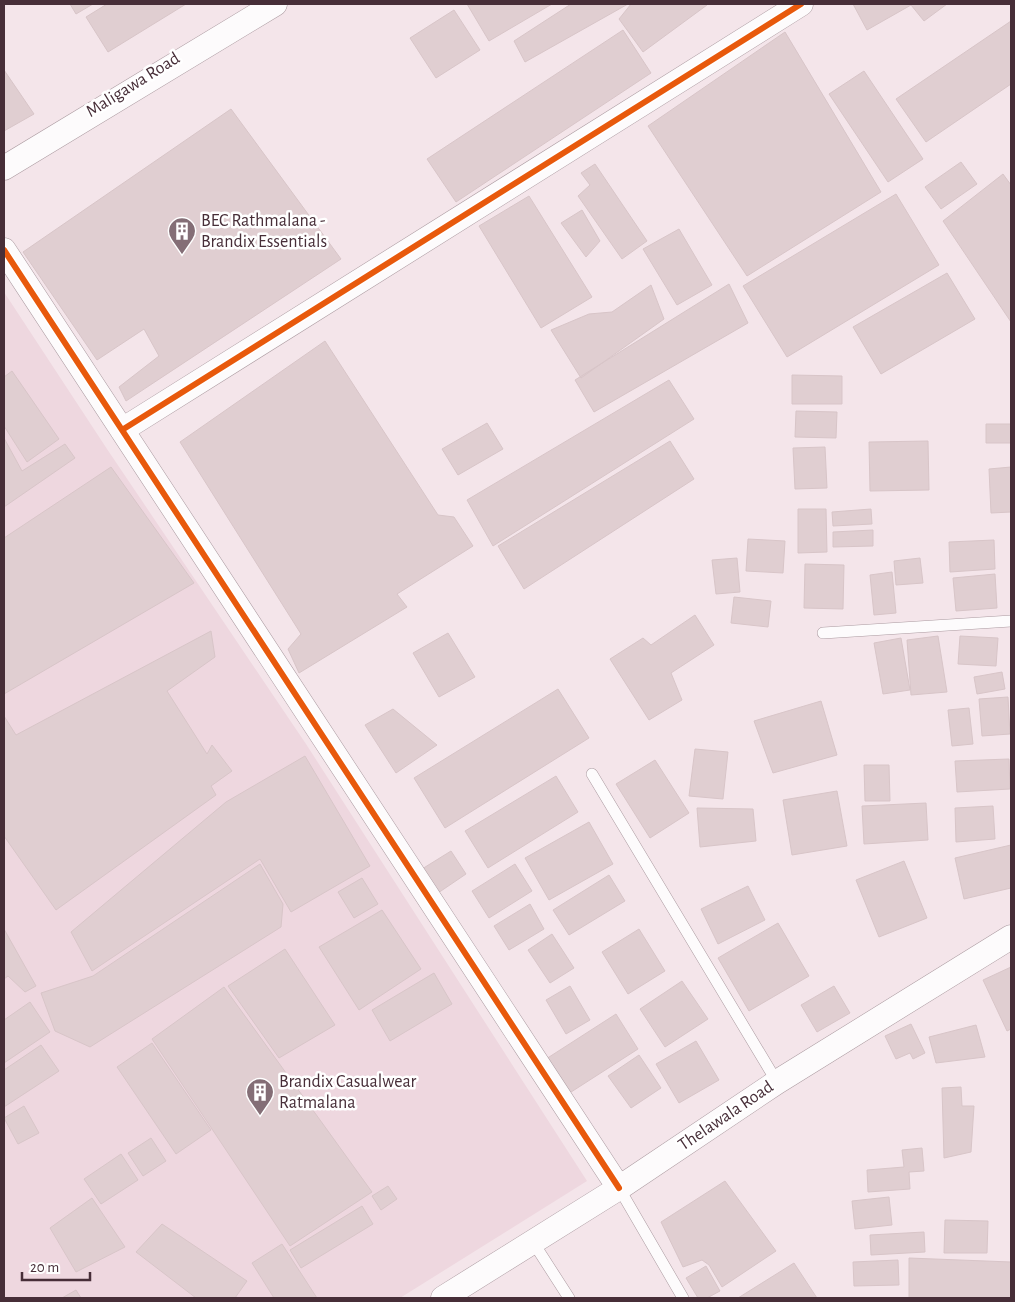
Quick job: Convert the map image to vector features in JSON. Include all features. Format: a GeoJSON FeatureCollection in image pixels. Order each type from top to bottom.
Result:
{"type":"FeatureCollection","features":[{"type":"Feature","properties":{"kind":"street","name":"Maligawa Road"},"geometry":{"type":"LineString","coordinates":[[4,168],[262,4]]}},
{"type":"Feature","properties":{"kind":"street"},"geometry":{"type":"LineString","coordinates":[[4,168],[275,4]]}},
{"type":"Feature","properties":{"kind":"street"},"geometry":{"type":"LineString","coordinates":[[122,430],[801,4]]}},
{"type":"Feature","properties":{"kind":"street"},"geometry":{"type":"LineString","coordinates":[[4,250],[619,1188]]}},
{"type":"Feature","properties":{"kind":"street","name":"Thelawala Road"},"geometry":{"type":"LineString","coordinates":[[443,1298],[619,1188],[777,1082],[1011,937]]}},
{"type":"Feature","properties":{"kind":"lane"},"geometry":{"type":"LineString","coordinates":[[823,633],[1011,621]]}},
{"type":"Feature","properties":{"kind":"lane"},"geometry":{"type":"LineString","coordinates":[[592,774],[777,1082]]}},
{"type":"Feature","properties":{"kind":"lane"},"geometry":{"type":"LineString","coordinates":[[619,1188],[683,1298]]}},
{"type":"Feature","properties":{"kind":"lane"},"geometry":{"type":"LineString","coordinates":[[533,1242],[569,1298]]}},
{"type":"Feature","properties":{"kind":"shaded area"},"geometry":{"type":"Polygon","coordinates":[[[4,292],[107,449],[306,744],[587,1181],[400,1298],[4,1298],[4,292]]]}},
{"type":"Feature","properties":{"kind":"building"},"geometry":{"type":"Polygon","coordinates":[[[70,4],[93,4],[76,14],[70,4]]]}},
{"type":"Feature","properties":{"kind":"building"},"geometry":{"type":"Polygon","coordinates":[[[107,4],[186,4],[108,52],[86,17],[107,4]]]}},
{"type":"Feature","properties":{"kind":"building"},"geometry":{"type":"Polygon","coordinates":[[[467,4],[552,4],[489,41],[467,4]]]}},
{"type":"Feature","properties":{"kind":"building"},"geometry":{"type":"Polygon","coordinates":[[[571,4],[628,4],[525,62],[514,41],[571,4]]]}},
{"type":"Feature","properties":{"kind":"building"},"geometry":{"type":"Polygon","coordinates":[[[631,4],[707,5],[643,52],[619,19],[631,4]]]}},
{"type":"Feature","properties":{"kind":"building"},"geometry":{"type":"Polygon","coordinates":[[[853,4],[947,4],[924,21],[911,5],[867,30],[853,4]]]}},
{"type":"Feature","properties":{"kind":"building"},"geometry":{"type":"Polygon","coordinates":[[[454,10],[480,50],[436,78],[410,38],[454,10]]]}},
{"type":"Feature","properties":{"kind":"building"},"geometry":{"type":"Polygon","coordinates":[[[1011,21],[1011,84],[926,142],[896,99],[1011,21]]]}},
{"type":"Feature","properties":{"kind":"building"},"geometry":{"type":"Polygon","coordinates":[[[623,30],[651,73],[456,202],[427,159],[623,30]]]}},
{"type":"Feature","properties":{"kind":"building"},"geometry":{"type":"Polygon","coordinates":[[[785,32],[881,192],[747,276],[648,126],[785,32]]]}},
{"type":"Feature","properties":{"kind":"building"},"geometry":{"type":"Polygon","coordinates":[[[4,70],[34,114],[4,131],[4,70]]]}},
{"type":"Feature","properties":{"kind":"building"},"geometry":{"type":"Polygon","coordinates":[[[864,71],[923,159],[888,182],[829,94],[864,71]]]}},
{"type":"Feature","properties":{"kind":"building","name":"BEC Rathmalana - Brandix Essentials"},"geometry":{"type":"Polygon","coordinates":[[[231,109],[341,259],[126,401],[119,387],[159,356],[144,329],[97,360],[23,252],[231,109]]]}},
{"type":"Feature","properties":{"kind":"building"},"geometry":{"type":"Polygon","coordinates":[[[961,162],[977,184],[941,209],[925,187],[961,162]]]}},
{"type":"Feature","properties":{"kind":"building"},"geometry":{"type":"Polygon","coordinates":[[[595,164],[647,241],[622,259],[578,196],[590,185],[581,173],[595,164]]]}},
{"type":"Feature","properties":{"kind":"building"},"geometry":{"type":"Polygon","coordinates":[[[1003,174],[1011,185],[1011,322],[943,221],[1003,174]]]}},
{"type":"Feature","properties":{"kind":"building"},"geometry":{"type":"Polygon","coordinates":[[[896,194],[939,265],[787,357],[743,286],[896,194]]]}},
{"type":"Feature","properties":{"kind":"building"},"geometry":{"type":"Polygon","coordinates":[[[529,196],[592,297],[541,328],[479,226],[529,196]]]}},
{"type":"Feature","properties":{"kind":"building"},"geometry":{"type":"Polygon","coordinates":[[[582,210],[600,241],[586,257],[561,223],[582,210]]]}},
{"type":"Feature","properties":{"kind":"building"},"geometry":{"type":"Polygon","coordinates":[[[679,229],[712,285],[677,305],[643,249],[679,229]]]}},
{"type":"Feature","properties":{"kind":"building"},"geometry":{"type":"Polygon","coordinates":[[[947,273],[975,319],[881,374],[853,327],[947,273]]]}},
{"type":"Feature","properties":{"kind":"building"},"geometry":{"type":"Polygon","coordinates":[[[729,284],[748,323],[594,412],[575,380],[729,284]]]}},
{"type":"Feature","properties":{"kind":"building"},"geometry":{"type":"Polygon","coordinates":[[[651,285],[664,319],[581,378],[551,330],[589,314],[612,312],[651,285]]]}},
{"type":"Feature","properties":{"kind":"building"},"geometry":{"type":"Polygon","coordinates":[[[325,341],[438,515],[454,517],[473,546],[397,594],[407,607],[299,673],[288,649],[301,634],[180,442],[325,341]]]}},
{"type":"Feature","properties":{"kind":"building"},"geometry":{"type":"Polygon","coordinates":[[[12,371],[59,439],[27,462],[4,426],[4,377],[12,371]]]}},
{"type":"Feature","properties":{"kind":"building"},"geometry":{"type":"Polygon","coordinates":[[[792,375],[842,376],[842,404],[792,404],[792,375]]]}},
{"type":"Feature","properties":{"kind":"building"},"geometry":{"type":"Polygon","coordinates":[[[669,380],[694,419],[493,546],[467,500],[669,380]]]}},
{"type":"Feature","properties":{"kind":"building"},"geometry":{"type":"Polygon","coordinates":[[[796,411],[837,412],[836,438],[795,437],[796,411]]]}},
{"type":"Feature","properties":{"kind":"building"},"geometry":{"type":"Polygon","coordinates":[[[487,423],[503,449],[458,475],[442,449],[487,423]]]}},
{"type":"Feature","properties":{"kind":"building"},"geometry":{"type":"Polygon","coordinates":[[[986,424],[1011,424],[1011,443],[986,443],[986,424]]]}},
{"type":"Feature","properties":{"kind":"building"},"geometry":{"type":"Polygon","coordinates":[[[4,438],[22,471],[65,444],[75,458],[4,507],[4,438]]]}},
{"type":"Feature","properties":{"kind":"building"},"geometry":{"type":"Polygon","coordinates":[[[670,441],[694,479],[524,589],[498,546],[670,441]]]}},
{"type":"Feature","properties":{"kind":"building"},"geometry":{"type":"Polygon","coordinates":[[[928,441],[929,490],[870,491],[869,442],[928,441]]]}},
{"type":"Feature","properties":{"kind":"building"},"geometry":{"type":"Polygon","coordinates":[[[825,447],[827,488],[795,489],[793,448],[825,447]]]}},
{"type":"Feature","properties":{"kind":"building"},"geometry":{"type":"Polygon","coordinates":[[[111,467],[194,583],[4,694],[4,538],[111,467]]]}},
{"type":"Feature","properties":{"kind":"building"},"geometry":{"type":"Polygon","coordinates":[[[1011,467],[1011,512],[991,513],[989,469],[1011,467]]]}},
{"type":"Feature","properties":{"kind":"building"},"geometry":{"type":"Polygon","coordinates":[[[798,509],[826,509],[827,552],[798,553],[798,509]]]}},
{"type":"Feature","properties":{"kind":"building"},"geometry":{"type":"Polygon","coordinates":[[[871,509],[872,524],[833,526],[832,512],[871,509]]]}},
{"type":"Feature","properties":{"kind":"building"},"geometry":{"type":"Polygon","coordinates":[[[873,530],[873,546],[833,547],[833,532],[873,530]]]}},
{"type":"Feature","properties":{"kind":"building"},"geometry":{"type":"Polygon","coordinates":[[[748,539],[785,541],[783,573],[746,571],[748,539]]]}},
{"type":"Feature","properties":{"kind":"building"},"geometry":{"type":"Polygon","coordinates":[[[994,540],[995,569],[950,572],[949,542],[994,540]]]}},
{"type":"Feature","properties":{"kind":"building"},"geometry":{"type":"Polygon","coordinates":[[[737,558],[740,592],[716,594],[712,560],[737,558]]]}},
{"type":"Feature","properties":{"kind":"building"},"geometry":{"type":"Polygon","coordinates":[[[920,558],[923,583],[896,585],[894,561],[920,558]]]}},
{"type":"Feature","properties":{"kind":"building"},"geometry":{"type":"Polygon","coordinates":[[[805,564],[844,565],[843,609],[804,608],[805,564]]]}},
{"type":"Feature","properties":{"kind":"building"},"geometry":{"type":"Polygon","coordinates":[[[892,572],[896,613],[874,615],[870,575],[892,572]]]}},
{"type":"Feature","properties":{"kind":"building"},"geometry":{"type":"Polygon","coordinates":[[[995,574],[997,608],[956,611],[953,578],[995,574]]]}},
{"type":"Feature","properties":{"kind":"building"},"geometry":{"type":"Polygon","coordinates":[[[734,597],[771,601],[768,627],[731,623],[734,597]]]}},
{"type":"Feature","properties":{"kind":"building"},"geometry":{"type":"Polygon","coordinates":[[[695,615],[714,645],[671,673],[682,700],[649,720],[610,659],[643,638],[651,645],[695,615]]]}},
{"type":"Feature","properties":{"kind":"building"},"geometry":{"type":"Polygon","coordinates":[[[211,631],[215,657],[167,691],[207,754],[212,745],[232,771],[211,786],[216,795],[56,910],[4,836],[4,716],[16,735],[211,631]]]}},
{"type":"Feature","properties":{"kind":"building"},"geometry":{"type":"Polygon","coordinates":[[[448,633],[475,677],[439,697],[413,653],[448,633]]]}},
{"type":"Feature","properties":{"kind":"building"},"geometry":{"type":"Polygon","coordinates":[[[938,636],[947,692],[911,695],[907,640],[938,636]]]}},
{"type":"Feature","properties":{"kind":"building"},"geometry":{"type":"Polygon","coordinates":[[[960,636],[998,638],[996,666],[958,664],[960,636]]]}},
{"type":"Feature","properties":{"kind":"building"},"geometry":{"type":"Polygon","coordinates":[[[901,638],[910,690],[883,694],[874,643],[901,638]]]}},
{"type":"Feature","properties":{"kind":"building"},"geometry":{"type":"Polygon","coordinates":[[[1002,672],[1005,689],[977,694],[974,677],[1002,672]]]}},
{"type":"Feature","properties":{"kind":"building"},"geometry":{"type":"Polygon","coordinates":[[[558,689],[589,738],[445,828],[414,778],[558,689]]]}},
{"type":"Feature","properties":{"kind":"building"},"geometry":{"type":"Polygon","coordinates":[[[1008,697],[1010,734],[982,736],[979,699],[1008,697]]]}},
{"type":"Feature","properties":{"kind":"building"},"geometry":{"type":"Polygon","coordinates":[[[821,701],[837,755],[773,773],[754,721],[821,701]]]}},
{"type":"Feature","properties":{"kind":"building"},"geometry":{"type":"Polygon","coordinates":[[[969,708],[973,744],[952,746],[948,710],[969,708]]]}},
{"type":"Feature","properties":{"kind":"building"},"geometry":{"type":"Polygon","coordinates":[[[393,709],[437,745],[396,773],[365,725],[393,709]]]}},
{"type":"Feature","properties":{"kind":"building"},"geometry":{"type":"Polygon","coordinates":[[[695,749],[728,752],[723,799],[689,796],[695,749]]]}},
{"type":"Feature","properties":{"kind":"building"},"geometry":{"type":"Polygon","coordinates":[[[305,756],[370,866],[291,912],[260,859],[92,971],[71,932],[226,802],[305,756]]]}},
{"type":"Feature","properties":{"kind":"building"},"geometry":{"type":"Polygon","coordinates":[[[1009,759],[1010,789],[957,792],[955,761],[1009,759]]]}},
{"type":"Feature","properties":{"kind":"building"},"geometry":{"type":"Polygon","coordinates":[[[655,760],[689,813],[650,838],[616,784],[655,760]]]}},
{"type":"Feature","properties":{"kind":"building"},"geometry":{"type":"Polygon","coordinates":[[[864,765],[889,765],[890,801],[865,801],[864,765]]]}},
{"type":"Feature","properties":{"kind":"building"},"geometry":{"type":"Polygon","coordinates":[[[556,776],[578,812],[488,868],[465,831],[556,776]]]}},
{"type":"Feature","properties":{"kind":"building"},"geometry":{"type":"Polygon","coordinates":[[[837,791],[847,846],[792,855],[783,800],[837,791]]]}},
{"type":"Feature","properties":{"kind":"building"},"geometry":{"type":"Polygon","coordinates":[[[926,803],[928,840],[864,844],[862,806],[926,803]]]}},
{"type":"Feature","properties":{"kind":"building"},"geometry":{"type":"Polygon","coordinates":[[[993,806],[995,839],[956,842],[955,808],[993,806]]]}},
{"type":"Feature","properties":{"kind":"building"},"geometry":{"type":"Polygon","coordinates":[[[697,808],[753,809],[756,841],[700,847],[697,808]]]}},
{"type":"Feature","properties":{"kind":"building"},"geometry":{"type":"Polygon","coordinates":[[[589,822],[613,864],[549,900],[525,858],[589,822]]]}},
{"type":"Feature","properties":{"kind":"building"},"geometry":{"type":"Polygon","coordinates":[[[1011,845],[1011,888],[964,899],[955,858],[1011,845]]]}},
{"type":"Feature","properties":{"kind":"building"},"geometry":{"type":"Polygon","coordinates":[[[451,851],[466,874],[438,893],[422,869],[451,851]]]}},
{"type":"Feature","properties":{"kind":"building"},"geometry":{"type":"Polygon","coordinates":[[[904,861],[927,918],[879,937],[856,880],[904,861]]]}},
{"type":"Feature","properties":{"kind":"building"},"geometry":{"type":"Polygon","coordinates":[[[260,864],[283,904],[281,927],[90,1047],[55,1031],[41,993],[93,976],[260,864]]]}},
{"type":"Feature","properties":{"kind":"building"},"geometry":{"type":"Polygon","coordinates":[[[515,864],[532,891],[489,918],[472,891],[515,864]]]}},
{"type":"Feature","properties":{"kind":"building"},"geometry":{"type":"Polygon","coordinates":[[[609,875],[625,901],[569,935],[553,910],[609,875]]]}},
{"type":"Feature","properties":{"kind":"building"},"geometry":{"type":"Polygon","coordinates":[[[362,878],[378,904],[354,918],[338,892],[362,878]]]}},
{"type":"Feature","properties":{"kind":"building"},"geometry":{"type":"Polygon","coordinates":[[[748,886],[765,920],[718,944],[701,909],[748,886]]]}},
{"type":"Feature","properties":{"kind":"building"},"geometry":{"type":"Polygon","coordinates":[[[530,904],[544,929],[509,950],[494,926],[530,904]]]}},
{"type":"Feature","properties":{"kind":"building"},"geometry":{"type":"Polygon","coordinates":[[[382,910],[421,969],[359,1010],[319,947],[382,910]]]}},
{"type":"Feature","properties":{"kind":"building"},"geometry":{"type":"Polygon","coordinates":[[[778,923],[809,976],[749,1011],[718,958],[778,923]]]}},
{"type":"Feature","properties":{"kind":"building"},"geometry":{"type":"Polygon","coordinates":[[[4,929],[36,986],[25,992],[8,976],[4,979],[4,929]]]}},
{"type":"Feature","properties":{"kind":"building"},"geometry":{"type":"Polygon","coordinates":[[[639,929],[665,971],[628,994],[602,952],[639,929]]]}},
{"type":"Feature","properties":{"kind":"building"},"geometry":{"type":"Polygon","coordinates":[[[552,934],[574,968],[550,983],[528,950],[552,934]]]}},
{"type":"Feature","properties":{"kind":"building"},"geometry":{"type":"Polygon","coordinates":[[[285,949],[335,1025],[279,1058],[228,986],[285,949]]]}},
{"type":"Feature","properties":{"kind":"building"},"geometry":{"type":"Polygon","coordinates":[[[1011,967],[1011,1029],[1007,1031],[983,980],[1011,967]]]}},
{"type":"Feature","properties":{"kind":"building"},"geometry":{"type":"Polygon","coordinates":[[[434,973],[452,1004],[390,1041],[372,1010],[434,973]]]}},
{"type":"Feature","properties":{"kind":"building"},"geometry":{"type":"Polygon","coordinates":[[[682,981],[708,1019],[665,1047],[640,1009],[682,981]]]}},
{"type":"Feature","properties":{"kind":"building"},"geometry":{"type":"Polygon","coordinates":[[[570,986],[590,1020],[566,1034],[546,1000],[570,986]]]}},
{"type":"Feature","properties":{"kind":"building"},"geometry":{"type":"Polygon","coordinates":[[[834,986],[850,1013],[817,1032],[801,1005],[834,986]]]}},
{"type":"Feature","properties":{"kind":"building","name":"Brandix Casualwear Ratmalana"},"geometry":{"type":"Polygon","coordinates":[[[224,987],[372,1192],[290,1246],[152,1039],[224,987]]]}},
{"type":"Feature","properties":{"kind":"building"},"geometry":{"type":"Polygon","coordinates":[[[30,1002],[50,1032],[4,1063],[4,1020],[30,1002]]]}},
{"type":"Feature","properties":{"kind":"building"},"geometry":{"type":"Polygon","coordinates":[[[616,1014],[638,1049],[568,1094],[546,1059],[616,1014]]]}},
{"type":"Feature","properties":{"kind":"building"},"geometry":{"type":"Polygon","coordinates":[[[911,1024],[925,1053],[913,1059],[910,1053],[896,1059],[885,1036],[911,1024]]]}},
{"type":"Feature","properties":{"kind":"building"},"geometry":{"type":"Polygon","coordinates":[[[976,1025],[985,1057],[936,1063],[929,1037],[976,1025]]]}},
{"type":"Feature","properties":{"kind":"building"},"geometry":{"type":"Polygon","coordinates":[[[696,1041],[719,1080],[679,1103],[656,1064],[696,1041]]]}},
{"type":"Feature","properties":{"kind":"building"},"geometry":{"type":"Polygon","coordinates":[[[152,1043],[211,1130],[176,1154],[117,1067],[152,1043]]]}},
{"type":"Feature","properties":{"kind":"building"},"geometry":{"type":"Polygon","coordinates":[[[41,1045],[59,1071],[4,1107],[4,1070],[41,1045]]]}},
{"type":"Feature","properties":{"kind":"building"},"geometry":{"type":"Polygon","coordinates":[[[639,1055],[661,1088],[631,1108],[608,1076],[639,1055]]]}},
{"type":"Feature","properties":{"kind":"building"},"geometry":{"type":"Polygon","coordinates":[[[961,1087],[962,1106],[974,1106],[971,1152],[944,1158],[942,1088],[961,1087]]]}},
{"type":"Feature","properties":{"kind":"building"},"geometry":{"type":"Polygon","coordinates":[[[24,1106],[39,1133],[18,1144],[4,1118],[24,1106]]]}},
{"type":"Feature","properties":{"kind":"building"},"geometry":{"type":"Polygon","coordinates":[[[151,1138],[166,1161],[143,1176],[128,1153],[151,1138]]]}},
{"type":"Feature","properties":{"kind":"building"},"geometry":{"type":"Polygon","coordinates":[[[922,1148],[924,1171],[909,1172],[910,1189],[868,1192],[867,1170],[904,1167],[902,1150],[922,1148]]]}},
{"type":"Feature","properties":{"kind":"building"},"geometry":{"type":"Polygon","coordinates":[[[121,1154],[138,1180],[101,1204],[84,1179],[121,1154]]]}},
{"type":"Feature","properties":{"kind":"building"},"geometry":{"type":"Polygon","coordinates":[[[725,1181],[776,1251],[722,1287],[709,1265],[702,1260],[683,1267],[661,1222],[725,1181]]]}},
{"type":"Feature","properties":{"kind":"building"},"geometry":{"type":"Polygon","coordinates":[[[388,1186],[397,1199],[381,1210],[372,1196],[388,1186]]]}},
{"type":"Feature","properties":{"kind":"building"},"geometry":{"type":"Polygon","coordinates":[[[889,1197],[892,1225],[855,1229],[852,1201],[889,1197]]]}},
{"type":"Feature","properties":{"kind":"building"},"geometry":{"type":"Polygon","coordinates":[[[92,1198],[125,1247],[76,1272],[50,1228],[92,1198]]]}},
{"type":"Feature","properties":{"kind":"building"},"geometry":{"type":"Polygon","coordinates":[[[362,1206],[373,1224],[301,1268],[290,1250],[362,1206]]]}},
{"type":"Feature","properties":{"kind":"building"},"geometry":{"type":"Polygon","coordinates":[[[945,1220],[988,1221],[987,1253],[944,1253],[945,1220]]]}},
{"type":"Feature","properties":{"kind":"building"},"geometry":{"type":"Polygon","coordinates":[[[162,1224],[247,1281],[235,1298],[196,1298],[136,1252],[162,1224]]]}},
{"type":"Feature","properties":{"kind":"building"},"geometry":{"type":"Polygon","coordinates":[[[924,1232],[925,1252],[871,1255],[870,1235],[924,1232]]]}},
{"type":"Feature","properties":{"kind":"building"},"geometry":{"type":"Polygon","coordinates":[[[282,1244],[317,1298],[274,1298],[252,1263],[282,1244]]]}},
{"type":"Feature","properties":{"kind":"building"},"geometry":{"type":"Polygon","coordinates":[[[909,1258],[1011,1262],[1011,1298],[909,1298],[909,1258]]]}},
{"type":"Feature","properties":{"kind":"building"},"geometry":{"type":"Polygon","coordinates":[[[898,1260],[899,1285],[854,1286],[853,1262],[898,1260]]]}},
{"type":"Feature","properties":{"kind":"building"},"geometry":{"type":"Polygon","coordinates":[[[794,1263],[817,1298],[738,1298],[794,1263]]]}},
{"type":"Feature","properties":{"kind":"building"},"geometry":{"type":"Polygon","coordinates":[[[706,1266],[720,1291],[707,1298],[698,1298],[686,1278],[706,1266]]]}},
{"type":"Feature","properties":{"kind":"building"},"geometry":{"type":"Polygon","coordinates":[[[76,1290],[81,1298],[62,1298],[76,1290]]]}},
{"type":"Feature","properties":{"kind":"cycle path"},"geometry":{"type":"LineString","coordinates":[[122,430],[801,4]]}},
{"type":"Feature","properties":{"kind":"cycle path"},"geometry":{"type":"LineString","coordinates":[[4,250],[619,1188]]}},
{"type":"Feature","properties":{"kind":"place","name":"BEC Rathmalana - Brandix Essentials"},"geometry":{"type":"Point","coordinates":[182,255]}},
{"type":"Feature","properties":{"kind":"place","name":"Brandix Casualwear Ratmalana"},"geometry":{"type":"Point","coordinates":[260,1116]}}]}
